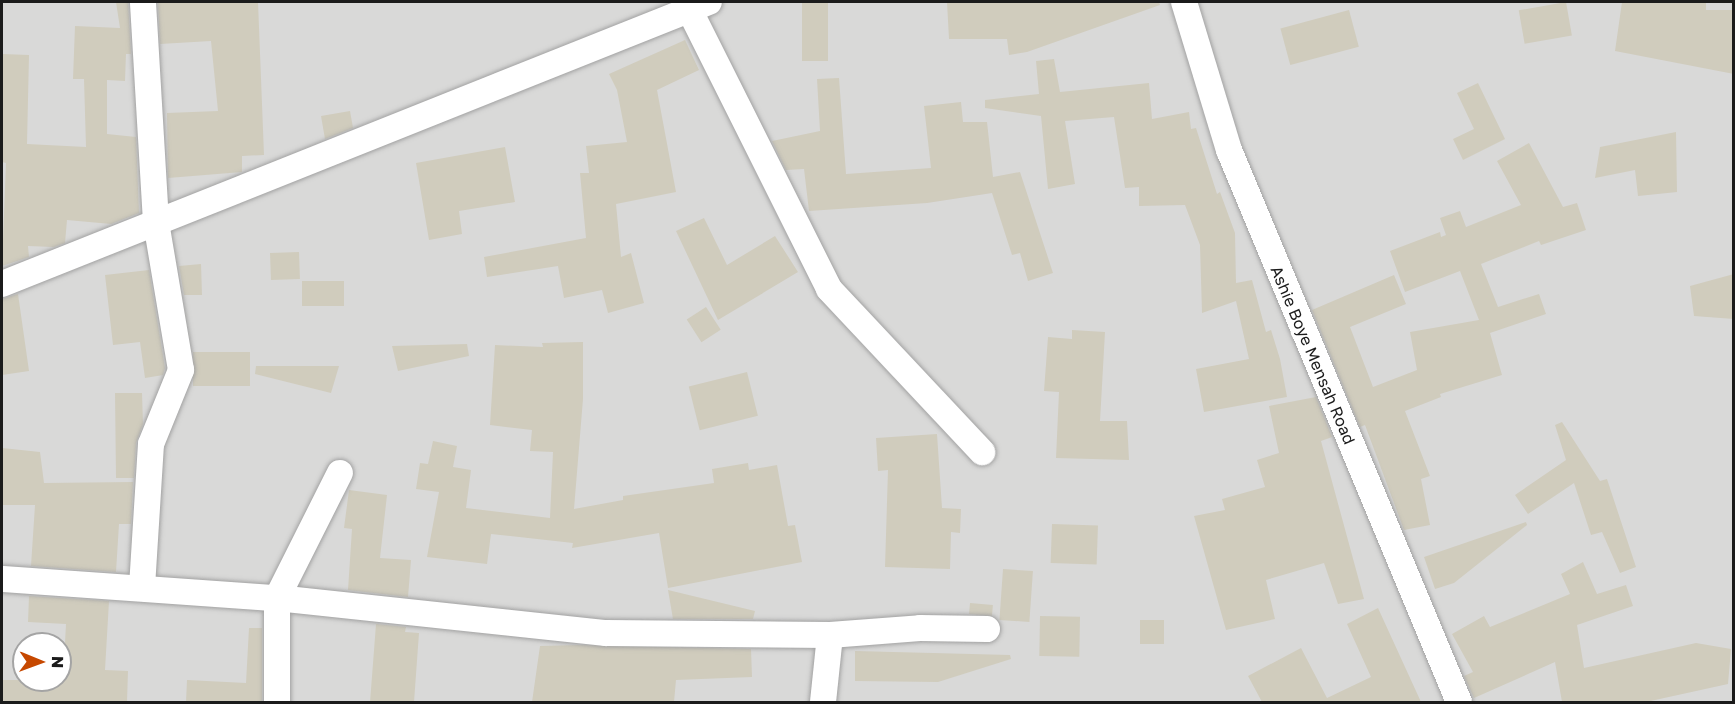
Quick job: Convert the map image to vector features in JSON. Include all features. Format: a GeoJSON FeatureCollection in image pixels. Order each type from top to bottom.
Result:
{"type":"FeatureCollection","features":[{"type":"Feature","properties":{"kind":"street"},"geometry":{"type":"LineString","coordinates":[[142,587],[151,444],[181,370],[156,222],[143,2]]}},
{"type":"Feature","properties":{"kind":"street","name":"Ashie Boye Mensah Road"},"geometry":{"type":"LineString","coordinates":[[1184,2],[1228,150],[1459,702]]}},
{"type":"Feature","properties":{"kind":"street"},"geometry":{"type":"LineString","coordinates":[[2,284],[699,5],[829,289],[982,452]]}},
{"type":"Feature","properties":{"kind":"street"},"geometry":{"type":"LineString","coordinates":[[277,702],[277,598],[340,473]]}},
{"type":"Feature","properties":{"kind":"street"},"geometry":{"type":"LineString","coordinates":[[2,579],[277,598],[606,633],[830,635],[920,628],[987,629]]}},
{"type":"Feature","properties":{"kind":"street"},"geometry":{"type":"LineString","coordinates":[[823,702],[830,635]]}},
{"type":"Feature","properties":{"kind":"shaded area"},"geometry":{"type":"Polygon","coordinates":[[[2,2],[1733,2],[1733,702],[2,702],[2,2]]]}},
{"type":"Feature","properties":{"kind":"building"},"geometry":{"type":"Polygon","coordinates":[[[116,2],[128,2],[131,54],[126,54],[125,81],[107,80],[107,134],[136,137],[139,213],[111,224],[67,220],[65,243],[54,247],[28,246],[29,257],[2,266],[6,163],[2,162],[2,54],[29,55],[27,144],[86,147],[84,79],[73,79],[75,26],[120,28],[116,2]]]}},
{"type":"Feature","properties":{"kind":"building"},"geometry":{"type":"Polygon","coordinates":[[[158,2],[258,2],[264,155],[242,156],[242,172],[168,178],[167,113],[218,111],[211,41],[160,44],[158,2]]]}},
{"type":"Feature","properties":{"kind":"building"},"geometry":{"type":"Polygon","coordinates":[[[802,2],[828,2],[828,61],[802,61],[802,2]]]}},
{"type":"Feature","properties":{"kind":"building"},"geometry":{"type":"Polygon","coordinates":[[[947,2],[1159,2],[1160,5],[1027,52],[1009,55],[1007,39],[949,39],[947,2]]]}},
{"type":"Feature","properties":{"kind":"building"},"geometry":{"type":"Polygon","coordinates":[[[1566,2],[1572,35],[1525,44],[1519,10],[1566,2]]]}},
{"type":"Feature","properties":{"kind":"building"},"geometry":{"type":"Polygon","coordinates":[[[1622,2],[1706,2],[1706,10],[1734,10],[1734,74],[1615,51],[1622,2]]]}},
{"type":"Feature","properties":{"kind":"building"},"geometry":{"type":"Polygon","coordinates":[[[1349,10],[1359,47],[1290,65],[1280,28],[1349,10]]]}},
{"type":"Feature","properties":{"kind":"building"},"geometry":{"type":"Polygon","coordinates":[[[685,40],[699,70],[657,90],[676,192],[616,204],[621,257],[631,253],[644,303],[608,313],[602,290],[564,298],[558,266],[487,277],[484,257],[586,238],[580,173],[589,173],[586,146],[627,142],[617,90],[609,74],[685,40]]]}},
{"type":"Feature","properties":{"kind":"building"},"geometry":{"type":"Polygon","coordinates":[[[1054,59],[1060,92],[1149,83],[1152,119],[1189,112],[1191,129],[1196,128],[1217,194],[1220,192],[1235,233],[1236,283],[1252,280],[1266,332],[1271,330],[1280,359],[1287,397],[1204,412],[1196,369],[1249,359],[1236,301],[1202,313],[1200,245],[1185,205],[1139,206],[1139,187],[1125,188],[1114,117],[1065,121],[1075,184],[1048,189],[1041,116],[985,108],[985,100],[1039,94],[1036,61],[1054,59]]]}},
{"type":"Feature","properties":{"kind":"building"},"geometry":{"type":"Polygon","coordinates":[[[839,78],[846,174],[931,168],[924,106],[961,102],[963,122],[987,122],[993,177],[1020,172],[1053,273],[1028,281],[1020,253],[1012,255],[992,193],[927,203],[809,211],[804,169],[786,170],[772,141],[820,131],[817,79],[839,78]]]}},
{"type":"Feature","properties":{"kind":"building"},"geometry":{"type":"Polygon","coordinates":[[[1478,83],[1505,139],[1463,160],[1453,139],[1474,129],[1457,93],[1478,83]]]}},
{"type":"Feature","properties":{"kind":"building"},"geometry":{"type":"Polygon","coordinates":[[[350,111],[353,128],[325,139],[321,116],[350,111]]]}},
{"type":"Feature","properties":{"kind":"building"},"geometry":{"type":"Polygon","coordinates":[[[1676,132],[1677,192],[1638,196],[1635,170],[1595,178],[1600,147],[1676,132]]]}},
{"type":"Feature","properties":{"kind":"building"},"geometry":{"type":"Polygon","coordinates":[[[1529,143],[1563,207],[1577,203],[1586,230],[1541,245],[1539,241],[1481,264],[1498,307],[1539,294],[1546,314],[1490,333],[1502,375],[1440,394],[1441,397],[1405,411],[1430,476],[1421,479],[1430,525],[1404,530],[1365,425],[1360,427],[1312,310],[1394,275],[1406,304],[1350,327],[1373,387],[1417,370],[1410,332],[1479,320],[1460,271],[1405,292],[1390,251],[1440,232],[1441,237],[1446,235],[1440,218],[1460,211],[1466,227],[1521,205],[1497,161],[1529,143]]]}},
{"type":"Feature","properties":{"kind":"building"},"geometry":{"type":"Polygon","coordinates":[[[505,147],[515,202],[459,211],[462,234],[429,240],[416,163],[505,147]]]}},
{"type":"Feature","properties":{"kind":"building"},"geometry":{"type":"Polygon","coordinates":[[[704,218],[727,265],[775,236],[798,272],[718,320],[676,231],[704,218]]]}},
{"type":"Feature","properties":{"kind":"building"},"geometry":{"type":"Polygon","coordinates":[[[299,252],[300,279],[271,280],[270,253],[299,252]]]}},
{"type":"Feature","properties":{"kind":"building"},"geometry":{"type":"Polygon","coordinates":[[[201,264],[202,295],[184,295],[179,266],[201,264]]]}},
{"type":"Feature","properties":{"kind":"building"},"geometry":{"type":"Polygon","coordinates":[[[149,270],[165,368],[163,375],[145,378],[140,342],[113,345],[105,275],[149,270]]]}},
{"type":"Feature","properties":{"kind":"building"},"geometry":{"type":"Polygon","coordinates":[[[1734,274],[1734,319],[1694,316],[1690,286],[1734,274]]]}},
{"type":"Feature","properties":{"kind":"building"},"geometry":{"type":"Polygon","coordinates":[[[302,281],[344,281],[344,306],[302,306],[302,281]]]}},
{"type":"Feature","properties":{"kind":"building"},"geometry":{"type":"Polygon","coordinates":[[[18,294],[29,371],[2,375],[2,299],[18,294]]]}},
{"type":"Feature","properties":{"kind":"building"},"geometry":{"type":"Polygon","coordinates":[[[706,307],[721,330],[701,342],[687,320],[706,307]]]}},
{"type":"Feature","properties":{"kind":"building"},"geometry":{"type":"Polygon","coordinates":[[[1072,330],[1105,332],[1100,421],[1127,421],[1129,460],[1056,458],[1059,392],[1044,391],[1048,337],[1072,339],[1072,330]]]}},
{"type":"Feature","properties":{"kind":"building"},"geometry":{"type":"Polygon","coordinates":[[[583,342],[583,399],[574,509],[623,500],[623,496],[714,483],[712,469],[748,463],[749,470],[777,465],[788,526],[795,525],[802,562],[668,588],[659,533],[572,548],[573,543],[491,534],[487,564],[427,557],[439,492],[416,489],[420,463],[428,464],[433,441],[457,446],[453,467],[471,470],[466,508],[550,518],[553,452],[530,451],[532,430],[490,425],[495,345],[543,347],[542,343],[583,342]]]}},
{"type":"Feature","properties":{"kind":"building"},"geometry":{"type":"Polygon","coordinates":[[[467,344],[469,356],[398,371],[392,346],[467,344]]]}},
{"type":"Feature","properties":{"kind":"building"},"geometry":{"type":"Polygon","coordinates":[[[193,352],[250,352],[250,386],[193,386],[193,352]]]}},
{"type":"Feature","properties":{"kind":"building"},"geometry":{"type":"Polygon","coordinates":[[[256,366],[339,366],[331,393],[255,374],[256,366]]]}},
{"type":"Feature","properties":{"kind":"building"},"geometry":{"type":"Polygon","coordinates":[[[747,372],[758,416],[700,430],[689,387],[747,372]]]}},
{"type":"Feature","properties":{"kind":"building"},"geometry":{"type":"Polygon","coordinates":[[[115,393],[142,393],[143,424],[136,443],[134,478],[116,478],[115,393]]]}},
{"type":"Feature","properties":{"kind":"building"},"geometry":{"type":"Polygon","coordinates":[[[1316,397],[1332,437],[1321,441],[1364,599],[1338,604],[1324,563],[1266,580],[1275,619],[1226,630],[1194,516],[1225,510],[1222,499],[1265,487],[1257,460],[1279,453],[1269,406],[1316,397]]]}},
{"type":"Feature","properties":{"kind":"building"},"geometry":{"type":"Polygon","coordinates":[[[1562,422],[1600,481],[1607,479],[1636,567],[1620,573],[1602,532],[1591,535],[1574,483],[1528,514],[1515,495],[1566,460],[1555,425],[1562,422]]]}},
{"type":"Feature","properties":{"kind":"building"},"geometry":{"type":"Polygon","coordinates":[[[937,434],[942,508],[961,509],[960,533],[951,532],[950,569],[885,567],[888,470],[878,471],[876,438],[937,434]]]}},
{"type":"Feature","properties":{"kind":"building"},"geometry":{"type":"Polygon","coordinates":[[[2,448],[40,452],[44,483],[133,482],[131,524],[119,524],[116,572],[31,566],[35,505],[2,505],[2,448]]]}},
{"type":"Feature","properties":{"kind":"building"},"geometry":{"type":"Polygon","coordinates":[[[349,490],[387,495],[380,558],[411,560],[408,597],[348,590],[352,529],[344,528],[349,490]]]}},
{"type":"Feature","properties":{"kind":"building"},"geometry":{"type":"Polygon","coordinates":[[[1526,522],[1527,525],[1454,583],[1435,589],[1424,557],[1526,522]]]}},
{"type":"Feature","properties":{"kind":"building"},"geometry":{"type":"Polygon","coordinates":[[[1052,524],[1098,526],[1097,565],[1051,563],[1052,524]]]}},
{"type":"Feature","properties":{"kind":"building"},"geometry":{"type":"Polygon","coordinates":[[[1583,562],[1597,594],[1626,585],[1633,606],[1577,625],[1584,668],[1696,643],[1731,649],[1728,684],[1646,702],[1562,702],[1555,662],[1474,698],[1464,676],[1473,672],[1452,634],[1484,616],[1490,627],[1570,594],[1561,574],[1583,562]]]}},
{"type":"Feature","properties":{"kind":"building"},"geometry":{"type":"Polygon","coordinates":[[[1003,569],[1033,571],[1029,622],[999,620],[1003,569]]]}},
{"type":"Feature","properties":{"kind":"building"},"geometry":{"type":"Polygon","coordinates":[[[668,590],[755,611],[753,619],[673,619],[668,590]]]}},
{"type":"Feature","properties":{"kind":"building"},"geometry":{"type":"Polygon","coordinates":[[[29,596],[109,601],[105,670],[128,671],[127,702],[2,702],[2,680],[12,680],[12,692],[72,692],[72,632],[66,632],[66,624],[28,622],[29,596]]]}},
{"type":"Feature","properties":{"kind":"building"},"geometry":{"type":"Polygon","coordinates":[[[970,603],[993,605],[992,616],[969,614],[970,603]]]}},
{"type":"Feature","properties":{"kind":"building"},"geometry":{"type":"Polygon","coordinates":[[[1378,608],[1421,702],[1262,702],[1248,676],[1301,648],[1327,698],[1371,677],[1347,624],[1378,608]]]}},
{"type":"Feature","properties":{"kind":"building"},"geometry":{"type":"Polygon","coordinates":[[[1040,616],[1080,617],[1079,657],[1039,656],[1040,616]]]}},
{"type":"Feature","properties":{"kind":"building"},"geometry":{"type":"Polygon","coordinates":[[[1140,620],[1164,620],[1164,644],[1140,644],[1140,620]]]}},
{"type":"Feature","properties":{"kind":"building"},"geometry":{"type":"Polygon","coordinates":[[[376,624],[406,627],[405,632],[419,633],[414,702],[370,702],[376,624]]]}},
{"type":"Feature","properties":{"kind":"building"},"geometry":{"type":"Polygon","coordinates":[[[249,628],[262,628],[262,702],[186,702],[187,680],[246,683],[249,628]]]}},
{"type":"Feature","properties":{"kind":"building"},"geometry":{"type":"Polygon","coordinates":[[[540,646],[751,649],[752,677],[676,680],[674,702],[532,702],[540,646]]]}},
{"type":"Feature","properties":{"kind":"building"},"geometry":{"type":"Polygon","coordinates":[[[855,651],[1010,655],[1011,659],[938,682],[855,681],[855,651]]]}}]}
